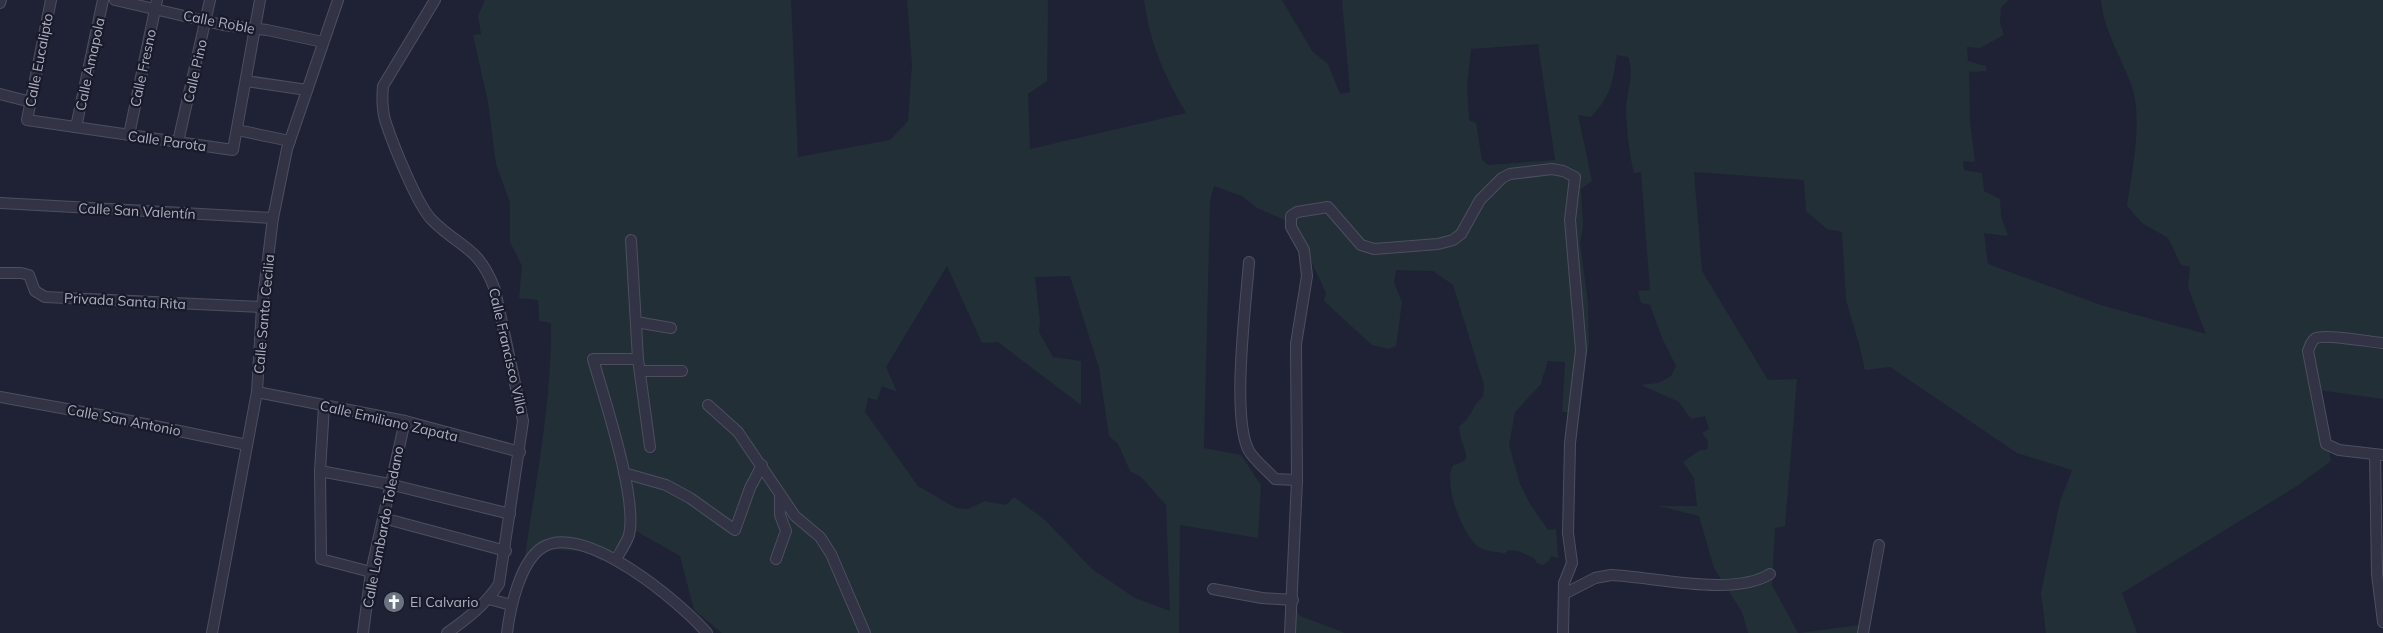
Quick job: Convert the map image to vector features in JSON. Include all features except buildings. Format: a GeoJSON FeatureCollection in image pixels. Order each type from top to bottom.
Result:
{"type":"FeatureCollection","features":[{"type":"Feature","properties":{"kind":"street","name":"Calle Eucalipto"},"geometry":{"type":"LineString","coordinates":[[27,120],[51,0]]}},
{"type":"Feature","properties":{"kind":"street","name":"Calle Amapola"},"geometry":{"type":"LineString","coordinates":[[76,128],[103,0]]}},
{"type":"Feature","properties":{"kind":"street","name":"Calle Roble"},"geometry":{"type":"LineString","coordinates":[[115,0],[156,4],[206,21],[323,42]]}},
{"type":"Feature","properties":{"kind":"street","name":"Calle Pino"},"geometry":{"type":"LineString","coordinates":[[178,142],[210,0]]}},
{"type":"Feature","properties":{"kind":"street"},"geometry":{"type":"LineString","coordinates":[[260,0],[237,130],[290,140]]}},
{"type":"Feature","properties":{"kind":"street","name":"Calle Santa Cecilia"},"geometry":{"type":"LineString","coordinates":[[212,633],[257,392],[262,308],[274,218],[290,140],[338,0]]}},
{"type":"Feature","properties":{"kind":"street","name":"Calle Francisco Villa"},"geometry":{"type":"LineString","coordinates":[[435,0],[383,86],[382,99],[385,120],[417,197],[432,220],[476,255],[488,270],[495,290],[523,421],[506,551],[499,584],[489,599],[475,613],[447,633]]}},
{"type":"Feature","properties":{"kind":"street","name":"Calle Fresno"},"geometry":{"type":"LineString","coordinates":[[129,135],[156,4]]}},
{"type":"Feature","properties":{"kind":"street"},"geometry":{"type":"LineString","coordinates":[[246,81],[307,90]]}},
{"type":"Feature","properties":{"kind":"street"},"geometry":{"type":"LineString","coordinates":[[0,94],[31,102]]}},
{"type":"Feature","properties":{"kind":"street","name":"Calle Parota"},"geometry":{"type":"LineString","coordinates":[[27,120],[233,150],[237,130]]}},
{"type":"Feature","properties":{"kind":"street"},"geometry":{"type":"LineString","coordinates":[[1290,633],[1297,480],[1296,344],[1307,276],[1304,250],[1291,228],[1292,216],[1297,212],[1328,207],[1361,245],[1374,248],[1438,244],[1453,240],[1461,234],[1480,200],[1502,178],[1510,174],[1552,169],[1563,171],[1575,177],[1570,220],[1582,350],[1570,443],[1568,534],[1572,563],[1564,583],[1563,633]]}},
{"type":"Feature","properties":{"kind":"street","name":"Calle San Valentín"},"geometry":{"type":"LineString","coordinates":[[0,203],[274,218]]}},
{"type":"Feature","properties":{"kind":"street"},"geometry":{"type":"LineString","coordinates":[[631,240],[638,358],[650,446]]}},
{"type":"Feature","properties":{"kind":"street"},"geometry":{"type":"LineString","coordinates":[[1249,262],[1242,361],[1242,433],[1250,452],[1275,479],[1297,480]]}},
{"type":"Feature","properties":{"kind":"street","name":"Privada Santa Rita"},"geometry":{"type":"LineString","coordinates":[[0,273],[21,273],[29,276],[35,291],[45,297],[262,308]]}},
{"type":"Feature","properties":{"kind":"street"},"geometry":{"type":"LineString","coordinates":[[636,322],[671,328]]}},
{"type":"Feature","properties":{"kind":"street"},"geometry":{"type":"LineString","coordinates":[[2383,343],[2330,337],[2317,338],[2311,343],[2308,351],[2326,444],[2340,450],[2379,455],[2378,574],[2383,622]]}},
{"type":"Feature","properties":{"kind":"street"},"geometry":{"type":"LineString","coordinates":[[616,559],[629,534],[629,509],[624,473],[593,359],[638,358]]}},
{"type":"Feature","properties":{"kind":"street"},"geometry":{"type":"LineString","coordinates":[[640,371],[682,371]]}},
{"type":"Feature","properties":{"kind":"street","name":"Calle Emiliano Zapata"},"geometry":{"type":"LineString","coordinates":[[257,392],[405,421],[520,452]]}},
{"type":"Feature","properties":{"kind":"street","name":"Calle San Antonio"},"geometry":{"type":"LineString","coordinates":[[0,397],[111,417],[247,446]]}},
{"type":"Feature","properties":{"kind":"street"},"geometry":{"type":"LineString","coordinates":[[708,405],[738,432],[795,516],[820,537],[831,554],[865,633]]}},
{"type":"Feature","properties":{"kind":"street"},"geometry":{"type":"LineString","coordinates":[[324,406],[320,471],[321,559],[371,572]]}},
{"type":"Feature","properties":{"kind":"street","name":"Calle Lombardo Toledano"},"geometry":{"type":"LineString","coordinates":[[363,633],[371,572],[389,484],[405,421]]}},
{"type":"Feature","properties":{"kind":"street"},"geometry":{"type":"LineString","coordinates":[[624,473],[666,485],[690,498],[735,530],[750,488],[762,465]]}},
{"type":"Feature","properties":{"kind":"street"},"geometry":{"type":"LineString","coordinates":[[320,471],[389,484],[510,514]]}},
{"type":"Feature","properties":{"kind":"street"},"geometry":{"type":"LineString","coordinates":[[776,559],[786,531],[780,516],[780,496]]}},
{"type":"Feature","properties":{"kind":"street"},"geometry":{"type":"LineString","coordinates":[[382,518],[506,551]]}},
{"type":"Feature","properties":{"kind":"street"},"geometry":{"type":"LineString","coordinates":[[507,633],[510,605],[522,572],[541,548],[554,542],[570,541],[616,559],[675,600],[707,633]]}},
{"type":"Feature","properties":{"kind":"street"},"geometry":{"type":"LineString","coordinates":[[1863,633],[1879,545]]}},
{"type":"Feature","properties":{"kind":"street"},"geometry":{"type":"LineString","coordinates":[[1564,594],[1595,578],[1611,575],[1711,585],[1752,582],[1761,580],[1770,574]]}},
{"type":"Feature","properties":{"kind":"street"},"geometry":{"type":"LineString","coordinates":[[1213,589],[1262,598],[1293,600]]}},
{"type":"Feature","properties":{"kind":"street"},"geometry":{"type":"LineString","coordinates":[[489,599],[510,605]]}},
{"type":"Feature","properties":{"kind":"shaded area"},"geometry":{"type":"Polygon","coordinates":[[[485,0],[791,0],[798,157],[890,140],[908,121],[912,65],[907,0],[1048,0],[1047,81],[1028,94],[1030,149],[1186,113],[1159,59],[1150,31],[1144,0],[1282,0],[1312,51],[1328,64],[1340,94],[1350,92],[1342,0],[2009,0],[2001,7],[2000,23],[2004,35],[1980,48],[1967,47],[1968,61],[1986,66],[1986,71],[1969,72],[1970,122],[1975,162],[1963,161],[1964,170],[1982,173],[1984,191],[2000,199],[2001,216],[2008,236],[1984,233],[1988,264],[2104,306],[2206,334],[2188,287],[2190,267],[2181,265],[2168,238],[2142,223],[2127,206],[2136,146],[2137,115],[2132,87],[2106,23],[2101,0],[2383,0],[2383,399],[2318,390],[2331,461],[2297,486],[2122,593],[2137,633],[2046,633],[2041,593],[2060,501],[2072,470],[2017,453],[1890,367],[1865,370],[1846,300],[1842,232],[1827,229],[1806,211],[1804,180],[1694,172],[1702,271],[1768,380],[1797,379],[1785,526],[1775,528],[1772,585],[1798,633],[1748,633],[1742,612],[1714,568],[1699,516],[1658,506],[1697,506],[1694,478],[1683,462],[1700,450],[1707,450],[1708,441],[1702,433],[1709,429],[1705,416],[1691,419],[1679,402],[1641,385],[1658,383],[1671,376],[1676,366],[1663,340],[1650,305],[1641,303],[1638,291],[1650,290],[1641,172],[1634,173],[1628,134],[1626,104],[1631,70],[1630,64],[1628,57],[1617,55],[1612,82],[1604,101],[1591,117],[1578,115],[1592,181],[1581,189],[1583,226],[1580,243],[1588,302],[1589,344],[1580,393],[1580,413],[1562,412],[1565,362],[1547,361],[1541,384],[1515,412],[1509,445],[1520,484],[1530,504],[1548,530],[1556,529],[1558,558],[1551,556],[1549,561],[1543,565],[1537,563],[1534,558],[1518,551],[1508,550],[1505,554],[1483,549],[1470,538],[1459,518],[1450,483],[1453,465],[1463,462],[1466,457],[1459,426],[1467,419],[1476,404],[1483,397],[1484,385],[1453,285],[1433,271],[1396,270],[1394,283],[1402,302],[1396,346],[1389,349],[1372,345],[1324,301],[1326,293],[1294,224],[1257,208],[1242,196],[1214,186],[1210,201],[1204,448],[1241,455],[1261,485],[1258,538],[1180,525],[1179,633],[722,633],[694,610],[680,556],[634,530],[602,561],[587,552],[551,549],[524,563],[546,413],[551,353],[551,323],[539,321],[538,300],[519,298],[522,266],[510,242],[510,203],[496,164],[488,102],[473,35],[481,34],[478,16],[485,0]],[[1538,44],[1471,49],[1467,85],[1469,120],[1476,123],[1482,160],[1488,165],[1555,160],[1538,44]],[[947,266],[886,367],[897,392],[882,386],[877,400],[868,398],[865,412],[918,486],[956,508],[968,509],[985,501],[1006,505],[1014,497],[1045,520],[1092,569],[1135,598],[1170,611],[1166,505],[1141,477],[1130,471],[1118,444],[1109,436],[1099,368],[1070,276],[1035,277],[1040,321],[1039,332],[1053,357],[1081,361],[1081,405],[998,342],[982,343],[947,266]]]}},
{"type":"Feature","properties":{"kind":"shaded area"},"geometry":{"type":"Polygon","coordinates":[[[1297,612],[1300,616],[1345,633],[1294,633],[1297,612]]]}},
{"type":"Feature","properties":{"kind":"shaded area"},"geometry":{"type":"Polygon","coordinates":[[[1867,624],[1865,633],[1799,633],[1867,624]]]}},
{"type":"Feature","properties":{"kind":"place","name":"El Calvario"},"geometry":{"type":"Point","coordinates":[394,602]}}]}
